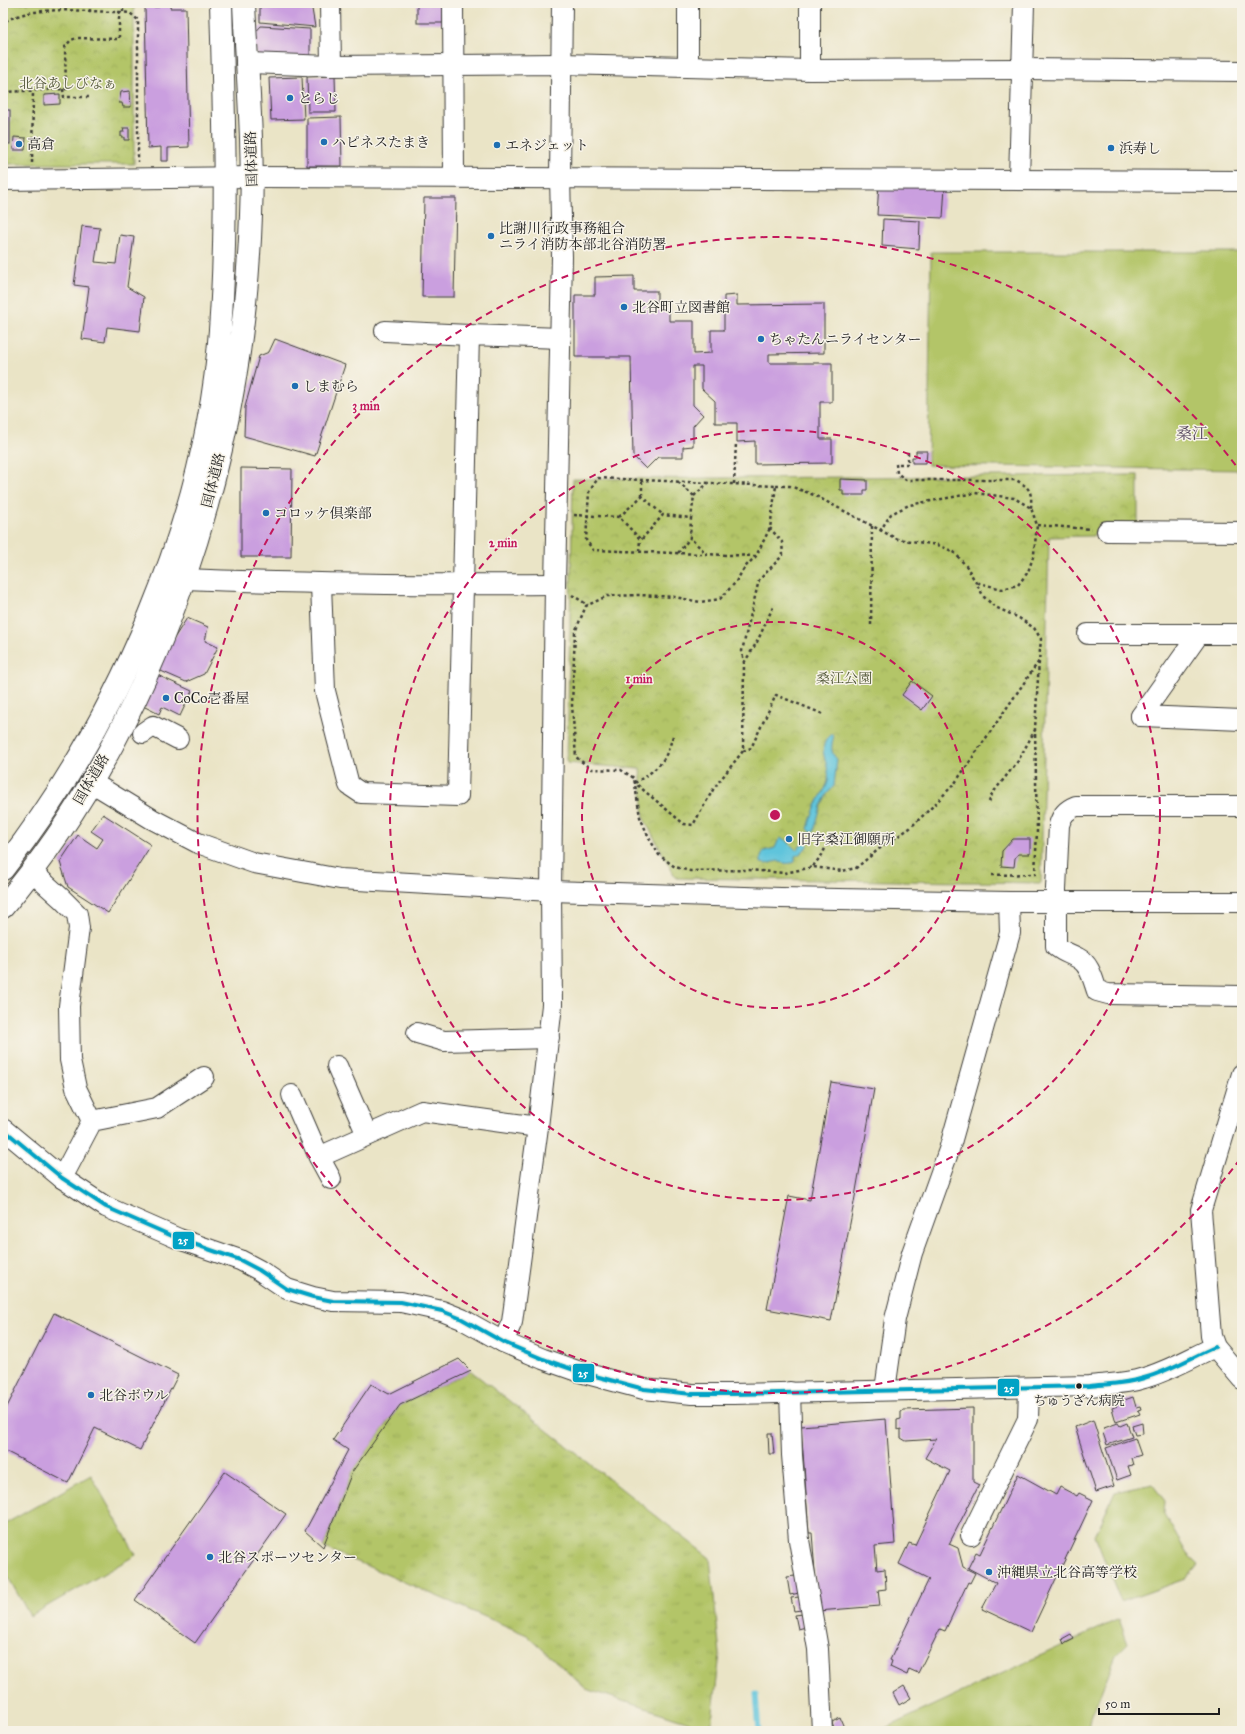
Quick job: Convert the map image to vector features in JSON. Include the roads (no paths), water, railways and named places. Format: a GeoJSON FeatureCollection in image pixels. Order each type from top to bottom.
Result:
{"type":"FeatureCollection","features":[{"type":"Feature","properties":{"kind":"main road","name":"国体道路"},"geometry":{"type":"LineString","coordinates":[[3,870],[27,838],[72,770],[128,664],[165,578],[191,495],[212,397],[220,331],[225,177],[221,3]]}},
{"type":"Feature","properties":{"kind":"main road","name":"国体道路"},"geometry":{"type":"LineString","coordinates":[[3,907],[31,871],[91,782],[122,724],[150,665],[184,579],[209,501],[230,404],[243,323],[251,218],[252,176],[244,3]]}},
{"type":"Feature","properties":{"kind":"street"},"geometry":{"type":"LineString","coordinates":[[330,3],[331,66]]}},
{"type":"Feature","properties":{"kind":"street"},"geometry":{"type":"LineString","coordinates":[[453,3],[454,178]]}},
{"type":"Feature","properties":{"kind":"street"},"geometry":{"type":"LineString","coordinates":[[503,1342],[512,1322],[538,1127],[549,1038],[552,971],[551,891],[561,588],[562,257],[560,178],[562,3]]}},
{"type":"Feature","properties":{"kind":"street"},"geometry":{"type":"LineString","coordinates":[[688,3],[688,66]]}},
{"type":"Feature","properties":{"kind":"street"},"geometry":{"type":"LineString","coordinates":[[810,3],[810,70]]}},
{"type":"Feature","properties":{"kind":"street"},"geometry":{"type":"LineString","coordinates":[[1019,180],[1024,3]]}},
{"type":"Feature","properties":{"kind":"street"},"geometry":{"type":"LineString","coordinates":[[246,63],[331,66],[561,64],[810,70],[1022,69],[1242,71]]}},
{"type":"Feature","properties":{"kind":"street"},"geometry":{"type":"LineString","coordinates":[[3,180],[252,176],[1242,181]]}},
{"type":"Feature","properties":{"kind":"street"},"geometry":{"type":"LineString","coordinates":[[385,331],[561,338]]}},
{"type":"Feature","properties":{"kind":"street"},"geometry":{"type":"LineString","coordinates":[[321,584],[325,691],[349,785],[361,793],[458,796],[469,335]]}},
{"type":"Feature","properties":{"kind":"street"},"geometry":{"type":"LineString","coordinates":[[1107,531],[1242,532]]}},
{"type":"Feature","properties":{"kind":"street"},"geometry":{"type":"LineString","coordinates":[[184,579],[321,584],[561,588]]}},
{"type":"Feature","properties":{"kind":"street"},"geometry":{"type":"LineString","coordinates":[[1088,634],[1242,634]]}},
{"type":"Feature","properties":{"kind":"street"},"geometry":{"type":"LineString","coordinates":[[1199,634],[1142,716],[1242,720]]}},
{"type":"Feature","properties":{"kind":"street"},"geometry":{"type":"LineString","coordinates":[[143,733],[152,726],[178,739]]}},
{"type":"Feature","properties":{"kind":"street"},"geometry":{"type":"LineString","coordinates":[[91,782],[175,832],[198,843],[254,863],[340,879],[551,891],[789,898],[1009,902],[1242,902]]}},
{"type":"Feature","properties":{"kind":"street"},"geometry":{"type":"LineString","coordinates":[[1242,806],[1076,806],[1068,810],[1062,816],[1058,825],[1056,901],[1056,946],[1065,953],[1080,958],[1088,967],[1097,991],[1108,994],[1242,996]]}},
{"type":"Feature","properties":{"kind":"street"},"geometry":{"type":"LineString","coordinates":[[31,871],[77,914],[79,928],[69,1006],[70,1060],[76,1088],[92,1121]]}},
{"type":"Feature","properties":{"kind":"street"},"geometry":{"type":"LineString","coordinates":[[885,1390],[895,1319],[912,1253],[949,1150],[1010,933],[1009,902]]}},
{"type":"Feature","properties":{"kind":"street"},"geometry":{"type":"LineString","coordinates":[[417,1033],[444,1041],[549,1038]]}},
{"type":"Feature","properties":{"kind":"street"},"geometry":{"type":"LineString","coordinates":[[337,1066],[367,1135]]}},
{"type":"Feature","properties":{"kind":"street"},"geometry":{"type":"LineString","coordinates":[[1242,1074],[1201,1210],[1211,1336],[1215,1346],[1242,1379]]}},
{"type":"Feature","properties":{"kind":"street"},"geometry":{"type":"LineString","coordinates":[[92,1121],[156,1108],[204,1077]]}},
{"type":"Feature","properties":{"kind":"street"},"geometry":{"type":"LineString","coordinates":[[292,1095],[319,1157],[331,1179]]}},
{"type":"Feature","properties":{"kind":"street"},"geometry":{"type":"LineString","coordinates":[[319,1157],[422,1111],[538,1127]]}},
{"type":"Feature","properties":{"kind":"street"},"geometry":{"type":"LineString","coordinates":[[62,1178],[92,1121]]}},
{"type":"Feature","properties":{"kind":"street"},"geometry":{"type":"LineString","coordinates":[[3,1129],[62,1178],[106,1207],[179,1239],[240,1260],[259,1270],[287,1289],[312,1297],[333,1301],[401,1302],[421,1305],[462,1318],[503,1342],[536,1356],[580,1372],[644,1389],[692,1394],[1089,1386],[1124,1383],[1144,1378],[1162,1372],[1215,1346]]}},
{"type":"Feature","properties":{"kind":"street"},"geometry":{"type":"LineString","coordinates":[[971,1535],[1028,1419],[1029,1388]]}},
{"type":"Feature","properties":{"kind":"street"},"geometry":{"type":"LineString","coordinates":[[790,1392],[792,1455],[799,1540],[818,1650],[822,1731]]}},
{"type":"Feature","properties":{"kind":"water"},"geometry":{"type":"Polygon","coordinates":[[[831,734],[834,735],[832,751],[837,759],[834,786],[827,794],[821,806],[814,831],[810,831],[808,829],[812,815],[828,781],[823,751],[826,740],[831,734]]]}},
{"type":"Feature","properties":{"kind":"water"},"geometry":{"type":"Polygon","coordinates":[[[781,838],[786,840],[796,850],[805,842],[808,844],[800,854],[795,856],[795,862],[782,863],[778,861],[766,864],[761,863],[761,857],[764,851],[775,848],[781,838]]]}},
{"type":"Feature","properties":{"kind":"waterway"},"geometry":{"type":"LineString","coordinates":[[756,1694],[759,1731]]}},
{"type":"Feature","properties":{"kind":"place","name":"とらじ"},"geometry":{"type":"Point","coordinates":[290,98]}},
{"type":"Feature","properties":{"kind":"place","name":"ハピネスたまき"},"geometry":{"type":"Point","coordinates":[324,142]}},
{"type":"Feature","properties":{"kind":"place","name":"高倉"},"geometry":{"type":"Point","coordinates":[19,144]}},
{"type":"Feature","properties":{"kind":"place","name":"エネジェット"},"geometry":{"type":"Point","coordinates":[497,145]}},
{"type":"Feature","properties":{"kind":"place","name":"浜寿し"},"geometry":{"type":"Point","coordinates":[1111,148]}},
{"type":"Feature","properties":{"kind":"place","name":"比謝川行政事務組合 ニライ消防本部北谷消防署"},"geometry":{"type":"Point","coordinates":[491,236]}},
{"type":"Feature","properties":{"kind":"place","name":"北谷町立図書館"},"geometry":{"type":"Point","coordinates":[624,307]}},
{"type":"Feature","properties":{"kind":"place","name":"ちゃたんニライセンター"},"geometry":{"type":"Point","coordinates":[761,339]}},
{"type":"Feature","properties":{"kind":"place","name":"しまむら"},"geometry":{"type":"Point","coordinates":[295,386]}},
{"type":"Feature","properties":{"kind":"place","name":"コロッケ倶楽部"},"geometry":{"type":"Point","coordinates":[266,513]}},
{"type":"Feature","properties":{"kind":"place","name":"CoCo壱番屋"},"geometry":{"type":"Point","coordinates":[166,698]}},
{"type":"Feature","properties":{"kind":"place","name":"旧字桑江御願所"},"geometry":{"type":"Point","coordinates":[789,839]}},
{"type":"Feature","properties":{"kind":"place","name":"ちゅうざん病院"},"geometry":{"type":"Point","coordinates":[1079,1386]}},
{"type":"Feature","properties":{"kind":"place","name":"北谷ボウル"},"geometry":{"type":"Point","coordinates":[91,1395]}},
{"type":"Feature","properties":{"kind":"place","name":"北谷スポーツセンター"},"geometry":{"type":"Point","coordinates":[210,1557]}},
{"type":"Feature","properties":{"kind":"place","name":"沖縄県立北谷高等学校"},"geometry":{"type":"Point","coordinates":[989,1572]}},
{"type":"Feature","properties":{"kind":"district","name":"桑江"},"geometry":{"type":"Point","coordinates":[1192,433]}},
{"type":"Feature","properties":{"kind":"park label","name":"北谷あしびなぁ"},"geometry":{"type":"Point","coordinates":[68,83]}},
{"type":"Feature","properties":{"kind":"park label","name":"桑江公園"},"geometry":{"type":"Point","coordinates":[844,678]}}]}
